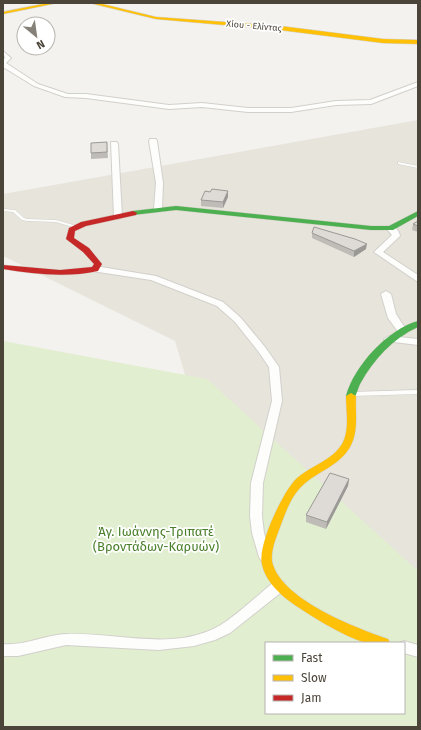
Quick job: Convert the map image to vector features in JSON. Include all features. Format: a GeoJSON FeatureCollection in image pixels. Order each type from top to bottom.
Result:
{"type":"FeatureCollection","features":[{"type":"Feature","properties":{"kind":"street"},"geometry":{"type":"LineString","coordinates":[[3,13],[55,3]]}},
{"type":"Feature","properties":{"kind":"street","name":"Χίου - Ελίντας"},"geometry":{"type":"LineString","coordinates":[[92,3],[156,18],[280,28],[378,41],[418,42]]}},
{"type":"Feature","properties":{"kind":"street"},"geometry":{"type":"LineString","coordinates":[[3,53],[8,58],[3,64],[36,85],[67,96],[86,96],[169,107],[202,105],[248,110],[290,110],[336,103],[372,102],[418,84]]}},
{"type":"Feature","properties":{"kind":"street"},"geometry":{"type":"LineString","coordinates":[[153,140],[161,190],[158,209]]}},
{"type":"Feature","properties":{"kind":"street"},"geometry":{"type":"LineString","coordinates":[[114,144],[118,217]]}},
{"type":"Feature","properties":{"kind":"street"},"geometry":{"type":"LineString","coordinates":[[95,269],[98,264],[93,257],[70,239],[72,230],[76,227],[158,209],[190,208],[371,228],[390,228],[418,213]]}},
{"type":"Feature","properties":{"kind":"street"},"geometry":{"type":"LineString","coordinates":[[390,228],[395,232],[396,236],[378,252],[418,279]]}},
{"type":"Feature","properties":{"kind":"street"},"geometry":{"type":"LineString","coordinates":[[3,267],[61,273],[75,273],[95,269],[153,278],[220,304],[238,320],[262,349],[274,367],[277,400],[266,450],[260,467],[256,516],[261,548],[270,570],[279,586],[297,601],[338,626],[355,634],[381,642]]}},
{"type":"Feature","properties":{"kind":"street"},"geometry":{"type":"LineString","coordinates":[[386,294],[390,313],[394,322],[402,331]]}},
{"type":"Feature","properties":{"kind":"street"},"geometry":{"type":"LineString","coordinates":[[267,561],[269,543],[294,487],[315,470],[339,456],[350,438],[354,424],[351,394],[371,358],[378,348],[389,339],[418,324]]}},
{"type":"Feature","properties":{"kind":"street"},"geometry":{"type":"LineString","coordinates":[[389,339],[418,342]]}},
{"type":"Feature","properties":{"kind":"street"},"geometry":{"type":"LineString","coordinates":[[3,650],[24,650],[66,640],[160,644],[198,641],[225,629],[279,586]]}},
{"type":"Feature","properties":{"kind":"street"},"geometry":{"type":"LineString","coordinates":[[405,647],[418,650]]}},
{"type":"Feature","properties":{"kind":"lane"},"geometry":{"type":"LineString","coordinates":[[399,163],[418,167]]}},
{"type":"Feature","properties":{"kind":"lane"},"geometry":{"type":"LineString","coordinates":[[3,210],[14,211],[23,219],[27,220],[56,221],[76,227]]}},
{"type":"Feature","properties":{"kind":"lane"},"geometry":{"type":"LineString","coordinates":[[351,394],[418,392]]}},
{"type":"Feature","properties":{"kind":"shaded area"},"geometry":{"type":"Polygon","coordinates":[[[418,120],[418,602],[265,642],[265,644],[175,341],[3,256],[3,194],[418,120]]]}},
{"type":"Feature","properties":{"kind":"green space","name":"Άγ. Ιωάννης-Τριπατέ (Βροντάδων-Καρυών)"},"geometry":{"type":"Polygon","coordinates":[[[3,341],[207,379],[418,571],[418,727],[3,727],[3,341]]]}},
{"type":"Feature","properties":{"kind":"building"},"geometry":{"type":"Polygon","coordinates":[[[107,142],[107,152],[91,153],[91,143],[107,142]]]}},
{"type":"Feature","properties":{"kind":"building"},"geometry":{"type":"Polygon","coordinates":[[[212,189],[228,191],[223,202],[201,200],[205,191],[210,192],[212,189]]]}},
{"type":"Feature","properties":{"kind":"building"},"geometry":{"type":"Polygon","coordinates":[[[418,221],[418,226],[413,224],[418,221]]]}},
{"type":"Feature","properties":{"kind":"building"},"geometry":{"type":"Polygon","coordinates":[[[314,227],[367,244],[354,251],[312,233],[314,227]]]}},
{"type":"Feature","properties":{"kind":"building"},"geometry":{"type":"Polygon","coordinates":[[[330,473],[349,479],[327,522],[306,515],[330,473]]]}},
{"type":"Feature","properties":{"kind":"traffic: fast"},"geometry":{"type":"LineString","coordinates":[[133,213],[176,208],[371,228],[390,228],[418,213]]}},
{"type":"Feature","properties":{"kind":"traffic: fast"},"geometry":{"type":"LineString","coordinates":[[351,396],[362,373],[379,350],[393,338],[418,324]]}},
{"type":"Feature","properties":{"kind":"traffic: slow"},"geometry":{"type":"LineString","coordinates":[[3,13],[55,3]]}},
{"type":"Feature","properties":{"kind":"traffic: slow"},"geometry":{"type":"LineString","coordinates":[[92,3],[156,18],[280,28],[383,41],[418,42]]}},
{"type":"Feature","properties":{"kind":"traffic: slow"},"geometry":{"type":"LineString","coordinates":[[351,396],[351,428],[349,440],[341,453],[328,463],[306,476],[290,494],[272,536],[267,556],[267,564],[273,577],[284,590],[299,602],[335,623],[370,639],[380,642]]}},
{"type":"Feature","properties":{"kind":"traffic: jam"},"geometry":{"type":"LineString","coordinates":[[3,267],[60,272],[95,269],[98,264],[86,250],[70,239],[72,230],[84,224],[133,213]]}}]}
